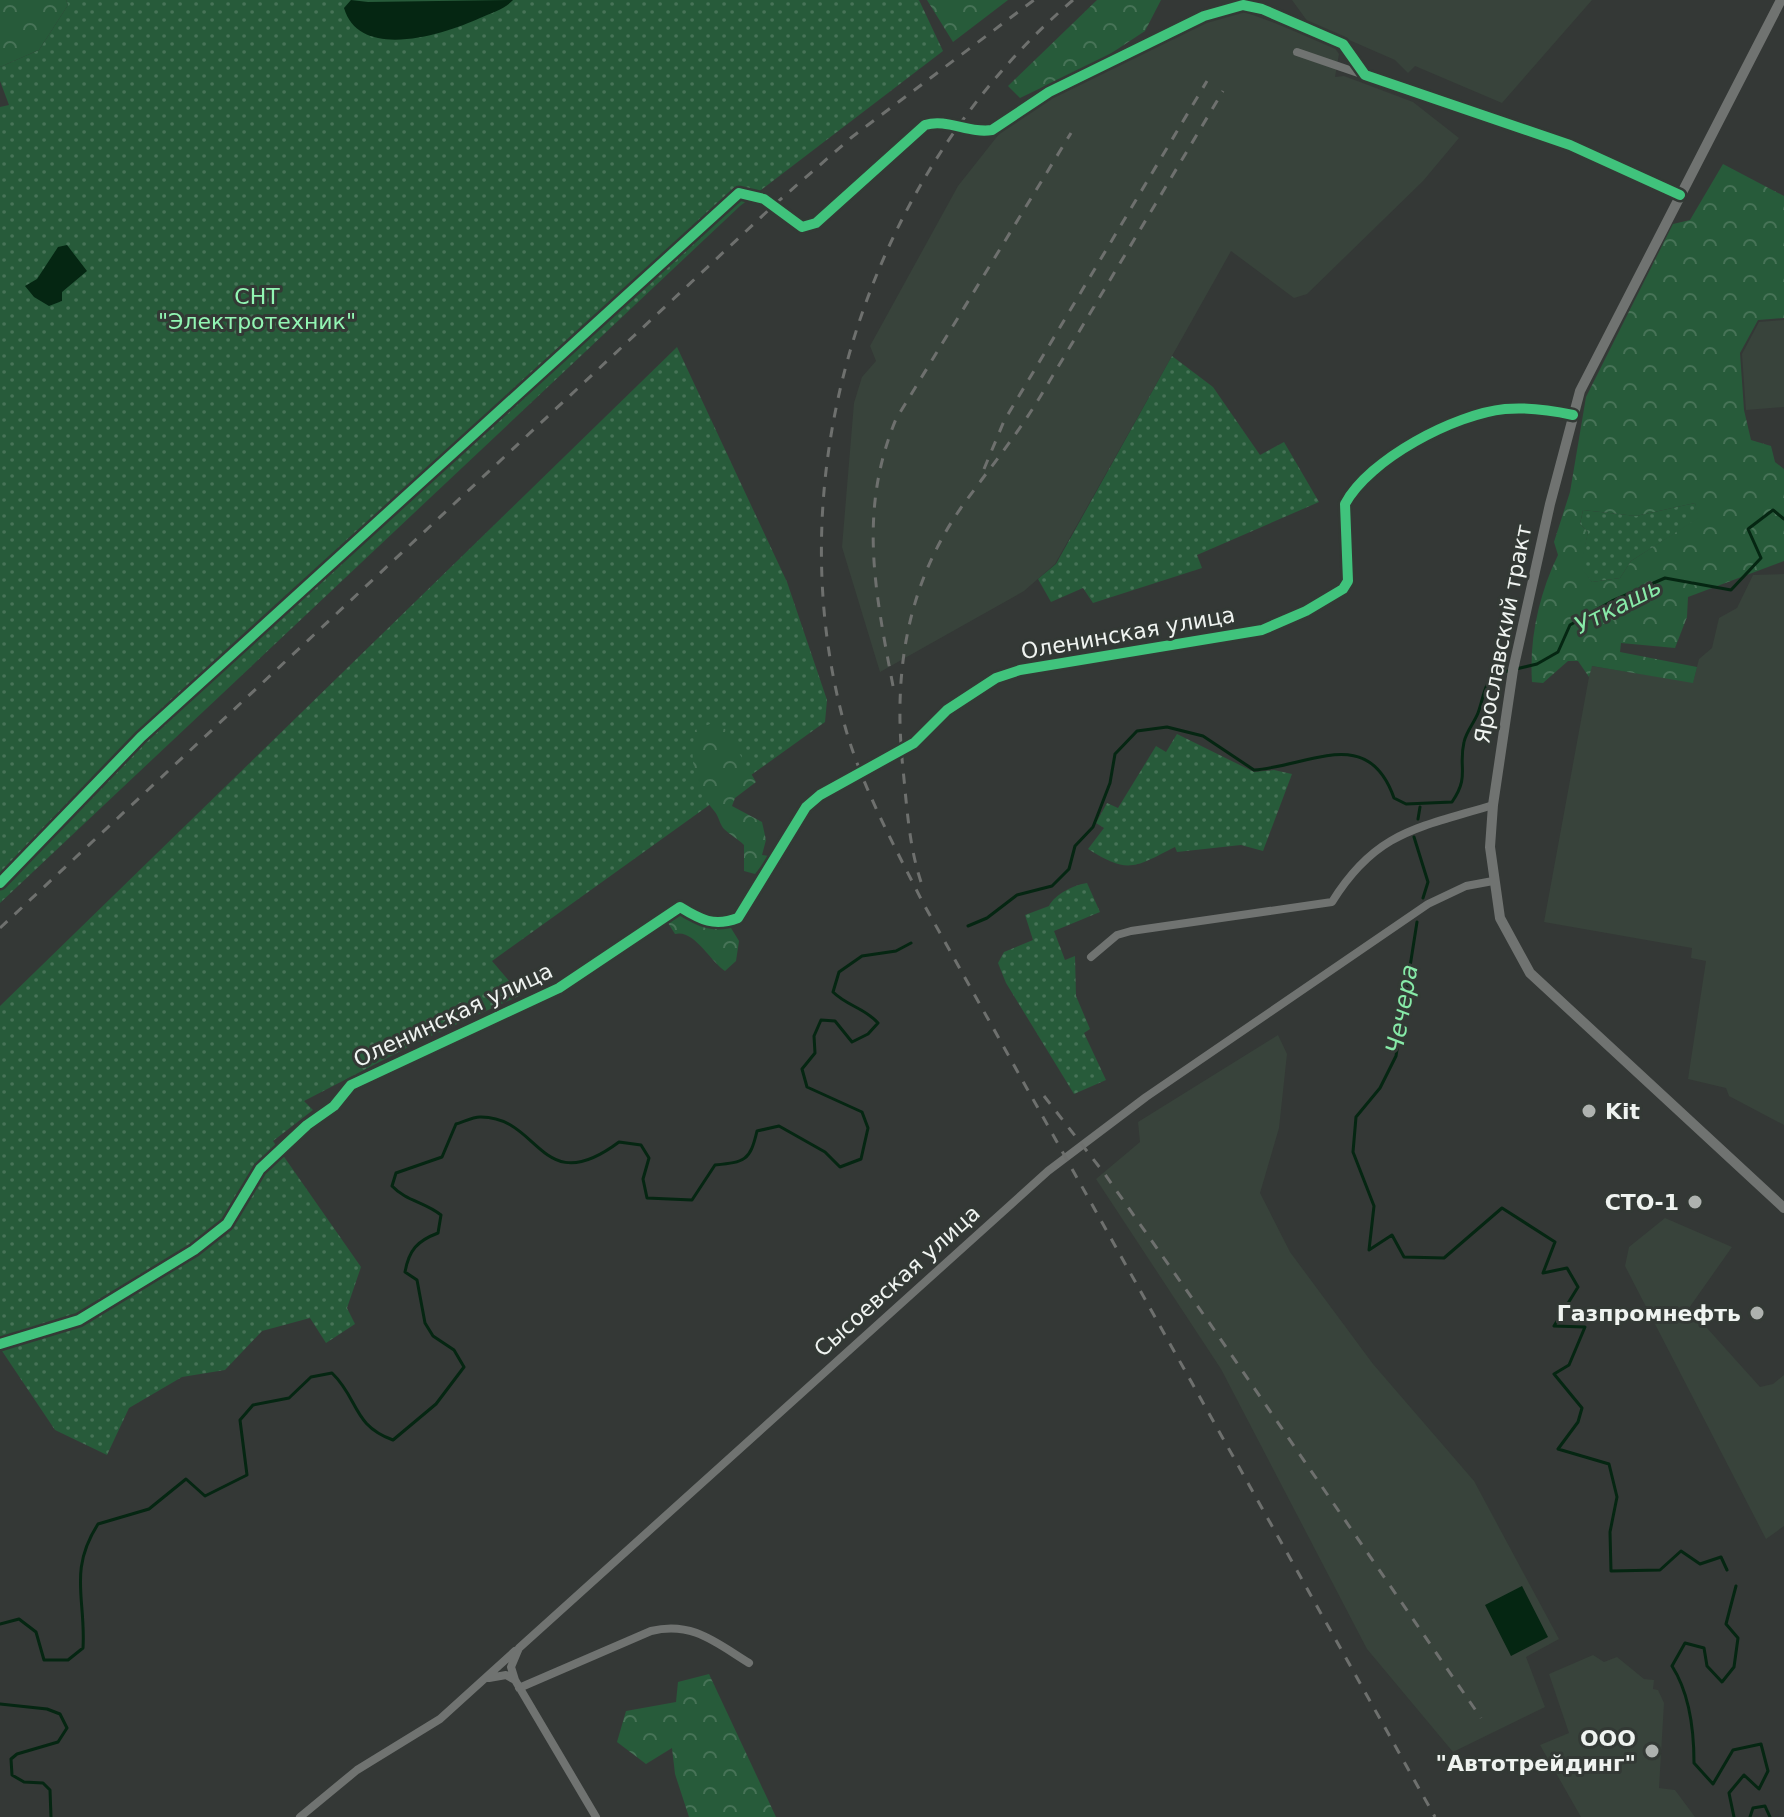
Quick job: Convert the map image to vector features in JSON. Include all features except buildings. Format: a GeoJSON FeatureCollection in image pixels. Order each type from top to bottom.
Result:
{"type":"FeatureCollection","features":[{"type":"Feature","properties":{"kind":"street","name":"Ярославский тракт"},"geometry":{"type":"LineString","coordinates":[[1781,0],[1592,362],[1573,415],[1510,685],[1493,805],[1493,881],[1507,934],[1530,973],[1784,1208]]}},
{"type":"Feature","properties":{"kind":"street"},"geometry":{"type":"LineString","coordinates":[[0,883],[141,737],[739,193],[764,199],[802,227],[816,223],[925,125],[934,122],[981,132],[992,130],[1049,92],[1221,8],[1243,5],[1262,9],[1343,44],[1365,75]]}},
{"type":"Feature","properties":{"kind":"street"},"geometry":{"type":"LineString","coordinates":[[1297,52],[1570,145],[1680,195]]}},
{"type":"Feature","properties":{"kind":"street","name":"Оленинская улица"},"geometry":{"type":"LineString","coordinates":[[0,1344],[79,1320],[194,1250],[227,1224],[260,1169],[307,1125],[334,1106],[351,1085],[559,988],[680,907],[705,922],[723,924],[738,918],[806,807],[820,795],[914,743],[972,692],[1020,670],[1262,630],[1306,611],[1343,589],[1350,573],[1345,504],[1350,495],[1397,453],[1446,426],[1477,414],[1527,408],[1573,415]]}},
{"type":"Feature","properties":{"kind":"street"},"geometry":{"type":"LineString","coordinates":[[1091,957],[1117,935],[1131,931],[1332,902],[1348,876],[1383,843],[1401,833],[1493,805]]}},
{"type":"Feature","properties":{"kind":"street","name":"Сысоевская улица"},"geometry":{"type":"LineString","coordinates":[[300,1817],[357,1770],[440,1719],[1048,1171],[1146,1097],[1428,904],[1466,886],[1493,881]]}},
{"type":"Feature","properties":{"kind":"street"},"geometry":{"type":"LineString","coordinates":[[484,1680],[498,1674],[517,1684],[670,1626],[702,1633],[749,1663]]}},
{"type":"Feature","properties":{"kind":"street"},"geometry":{"type":"LineString","coordinates":[[519,1648],[511,1667],[517,1684],[596,1817]]}},
{"type":"Feature","properties":{"kind":"shaded area"},"geometry":{"type":"Polygon","coordinates":[[[351,0],[513,0],[502,8],[446,31],[405,39],[385,39],[367,35],[353,25],[344,8],[351,0]]]}},
{"type":"Feature","properties":{"kind":"shaded area"},"geometry":{"type":"Polygon","coordinates":[[[1292,0],[1592,0],[1502,103],[1415,66],[1408,73],[1395,60],[1308,22],[1292,0]]]}},
{"type":"Feature","properties":{"kind":"shaded area"},"geometry":{"type":"Polygon","coordinates":[[[1242,11],[1332,44],[1339,54],[1335,77],[1344,76],[1413,102],[1459,138],[1423,181],[1307,294],[1294,298],[1231,251],[1055,564],[1024,591],[880,672],[842,547],[854,403],[862,377],[876,361],[870,346],[958,186],[1007,124],[1051,96],[1211,17],[1242,11]]]}},
{"type":"Feature","properties":{"kind":"shaded area"},"geometry":{"type":"Polygon","coordinates":[[[67,245],[87,271],[62,292],[62,301],[49,306],[34,297],[25,286],[37,279],[58,247],[67,245]]]}},
{"type":"Feature","properties":{"kind":"shaded area"},"geometry":{"type":"Polygon","coordinates":[[[1784,320],[1784,407],[1746,410],[1742,354],[1759,322],[1784,320]]]}},
{"type":"Feature","properties":{"kind":"shaded area"},"geometry":{"type":"Polygon","coordinates":[[[1784,574],[1784,1125],[1729,1096],[1726,1088],[1688,1079],[1706,961],[1691,958],[1692,948],[1544,922],[1591,666],[1693,682],[1699,659],[1712,648],[1719,618],[1737,608],[1753,575],[1784,574]]]}},
{"type":"Feature","properties":{"kind":"shaded area"},"geometry":{"type":"Polygon","coordinates":[[[1278,1035],[1287,1054],[1279,1128],[1260,1193],[1290,1252],[1373,1364],[1474,1481],[1559,1639],[1526,1657],[1545,1707],[1453,1752],[1367,1649],[1221,1369],[1096,1179],[1140,1142],[1138,1122],[1278,1035]]]}},
{"type":"Feature","properties":{"kind":"shaded area"},"geometry":{"type":"Polygon","coordinates":[[[1665,1218],[1732,1247],[1689,1308],[1760,1387],[1773,1384],[1784,1375],[1784,1526],[1766,1539],[1625,1266],[1629,1247],[1665,1218]]]}},
{"type":"Feature","properties":{"kind":"shaded area"},"geometry":{"type":"Polygon","coordinates":[[[1522,1586],[1548,1637],[1511,1656],[1485,1605],[1522,1586]]]}},
{"type":"Feature","properties":{"kind":"shaded area"},"geometry":{"type":"Polygon","coordinates":[[[1593,1655],[1604,1662],[1617,1657],[1644,1679],[1654,1680],[1653,1689],[1658,1690],[1664,1703],[1659,1788],[1675,1790],[1695,1817],[1581,1817],[1540,1745],[1569,1733],[1549,1674],[1593,1655]]]}},
{"type":"Feature","properties":{"kind":"green space"},"geometry":{"type":"Polygon","coordinates":[[[0,0],[66,0],[68,5],[39,50],[0,67],[0,0]]]}},
{"type":"Feature","properties":{"kind":"green space","name":"СНТ \"Электротехник\""},"geometry":{"type":"Polygon","coordinates":[[[66,0],[919,0],[943,51],[740,206],[0,903],[0,107],[9,105],[0,81],[0,67],[39,50],[68,5],[66,0]]]}},
{"type":"Feature","properties":{"kind":"green space"},"geometry":{"type":"Polygon","coordinates":[[[927,0],[1008,0],[953,42],[927,0]]]}},
{"type":"Feature","properties":{"kind":"green space"},"geometry":{"type":"Polygon","coordinates":[[[1097,0],[1161,0],[1145,31],[1107,56],[1020,98],[1008,86],[1097,0]]]}},
{"type":"Feature","properties":{"kind":"green space"},"geometry":{"type":"Polygon","coordinates":[[[1723,164],[1784,196],[1784,318],[1758,320],[1740,353],[1744,410],[1751,440],[1771,446],[1775,462],[1784,469],[1784,561],[1688,597],[1687,617],[1675,648],[1621,643],[1620,652],[1697,667],[1693,683],[1592,666],[1589,677],[1578,661],[1568,661],[1543,683],[1532,682],[1532,650],[1537,617],[1558,555],[1554,542],[1570,492],[1586,397],[1673,224],[1690,220],[1723,164]],[[1695,503],[1636,516],[1583,510],[1580,524],[1588,532],[1581,567],[1592,582],[1620,578],[1631,561],[1698,518],[1695,503]]]}},
{"type":"Feature","properties":{"kind":"green space"},"geometry":{"type":"Polygon","coordinates":[[[677,347],[787,582],[827,700],[825,722],[492,961],[521,995],[420,1041],[304,1101],[313,1110],[273,1141],[361,1267],[347,1308],[355,1324],[326,1343],[310,1318],[262,1331],[225,1370],[182,1377],[129,1408],[107,1455],[55,1430],[0,1348],[0,1006],[677,347]]]}},
{"type":"Feature","properties":{"kind":"green space"},"geometry":{"type":"Polygon","coordinates":[[[1172,356],[1213,387],[1260,455],[1284,442],[1319,502],[1197,555],[1202,568],[1093,603],[1083,588],[1051,602],[1038,579],[1056,564],[1172,356]]]}},
{"type":"Feature","properties":{"kind":"green space"},"geometry":{"type":"Polygon","coordinates":[[[1695,503],[1699,518],[1631,561],[1620,578],[1592,582],[1580,567],[1588,532],[1580,524],[1583,510],[1636,516],[1695,503]]]}},
{"type":"Feature","properties":{"kind":"green space"},"geometry":{"type":"Polygon","coordinates":[[[710,724],[725,729],[756,782],[735,798],[732,806],[762,822],[766,840],[762,855],[769,856],[755,874],[744,871],[744,845],[723,827],[702,793],[695,774],[695,730],[710,724]]]}},
{"type":"Feature","properties":{"kind":"green space"},"geometry":{"type":"Polygon","coordinates":[[[1177,734],[1254,772],[1274,770],[1292,774],[1263,851],[1241,845],[1177,852],[1175,847],[1141,863],[1123,865],[1088,849],[1104,828],[1096,823],[1107,803],[1118,808],[1156,746],[1166,752],[1177,734]]]}},
{"type":"Feature","properties":{"kind":"green space"},"geometry":{"type":"Polygon","coordinates":[[[1087,883],[1100,912],[1054,931],[1065,960],[1075,956],[1076,996],[1090,1029],[1084,1033],[1106,1080],[1074,1094],[1006,983],[998,963],[1004,952],[1033,940],[1025,915],[1049,906],[1065,891],[1087,883]]]}},
{"type":"Feature","properties":{"kind":"green space"},"geometry":{"type":"Polygon","coordinates":[[[679,914],[717,929],[731,928],[739,941],[736,961],[725,971],[689,936],[675,934],[668,923],[679,914]]]}},
{"type":"Feature","properties":{"kind":"green space"},"geometry":{"type":"Polygon","coordinates":[[[709,1674],[776,1817],[689,1817],[675,1774],[672,1748],[646,1764],[617,1742],[626,1711],[676,1702],[678,1682],[709,1674]]]}},
{"type":"Feature","properties":{"kind":"waterway","name":"Уткашь"},"geometry":{"type":"LineString","coordinates":[[1516,669],[1537,664],[1558,652],[1570,625],[1612,601],[1665,578],[1731,590],[1761,558],[1748,529],[1773,510],[1784,519]]}},
{"type":"Feature","properties":{"kind":"waterway","name":"Уткашь"},"geometry":{"type":"LineString","coordinates":[[968,926],[987,918],[1017,895],[1052,886],[1069,869],[1075,846],[1093,827],[1110,783],[1115,754],[1137,731],[1167,727],[1203,736],[1254,770],[1335,755],[1353,756],[1369,762],[1383,775],[1394,798],[1406,804],[1452,802],[1461,785],[1465,738],[1478,713],[1486,686],[1493,677],[1508,671]]}},
{"type":"Feature","properties":{"kind":"waterway","name":"Чечера"},"geometry":{"type":"LineString","coordinates":[[1418,819],[1420,807]]}},
{"type":"Feature","properties":{"kind":"waterway","name":"Чечера"},"geometry":{"type":"LineString","coordinates":[[1414,837],[1428,882],[1423,898]]}},
{"type":"Feature","properties":{"kind":"waterway","name":"Чечера"},"geometry":{"type":"LineString","coordinates":[[1417,922],[1396,1056],[1380,1088],[1356,1117],[1353,1152],[1374,1206],[1369,1250],[1392,1235],[1404,1257],[1444,1258],[1502,1208],[1555,1242],[1543,1273],[1567,1268],[1578,1287],[1554,1326],[1585,1327],[1569,1365],[1554,1374],[1582,1408],[1578,1422],[1558,1449],[1609,1464],[1617,1497],[1610,1532],[1611,1571],[1660,1570],[1681,1551],[1700,1564],[1721,1557],[1727,1570]]}},
{"type":"Feature","properties":{"kind":"waterway","name":"Уткашь"},"geometry":{"type":"LineString","coordinates":[[0,1624],[19,1619],[36,1632],[44,1660],[68,1660],[83,1648],[81,1571],[83,1556],[98,1524],[149,1509],[186,1479],[205,1496],[247,1475],[240,1420],[253,1405],[289,1398],[311,1377],[332,1373],[370,1427],[393,1440],[436,1404],[464,1367],[454,1350],[433,1336],[425,1323],[417,1280],[405,1272],[415,1247],[438,1233],[441,1215],[392,1186],[396,1173],[442,1157],[456,1124],[477,1117],[500,1120],[556,1160],[573,1163],[593,1158],[619,1142],[641,1145],[649,1158],[643,1179],[647,1198],[692,1200],[715,1165],[745,1158],[752,1149],[757,1131],[779,1126],[825,1152],[840,1167],[861,1159],[868,1128],[862,1112],[807,1087],[802,1069],[815,1053],[814,1036],[821,1020],[835,1021],[852,1042],[868,1034],[878,1023],[833,992],[839,972],[862,956],[896,951],[911,943]]}},
{"type":"Feature","properties":{"kind":"waterway","name":"Чечера"},"geometry":{"type":"LineString","coordinates":[[1734,1817],[1729,1793],[1744,1775],[1759,1789],[1768,1771],[1761,1744],[1733,1750],[1713,1784],[1694,1763],[1690,1712],[1672,1666],[1685,1643],[1704,1648],[1707,1666],[1722,1682],[1734,1667],[1738,1638],[1726,1624],[1736,1586]]}},
{"type":"Feature","properties":{"kind":"waterway","name":"Уткашь"},"geometry":{"type":"LineString","coordinates":[[0,1704],[47,1709],[60,1714],[67,1728],[58,1742],[17,1754],[11,1759],[12,1775],[24,1782],[43,1783],[50,1790],[51,1817]]}},
{"type":"Feature","properties":{"kind":"waterway","name":"Чечера"},"geometry":{"type":"LineString","coordinates":[[1750,1817],[1753,1808],[1765,1806],[1770,1817]]}},
{"type":"Feature","properties":{"kind":"railway"},"geometry":{"type":"LineString","coordinates":[[0,928],[774,205],[852,137],[1034,0]]}},
{"type":"Feature","properties":{"kind":"railway"},"geometry":{"type":"LineString","coordinates":[[1073,0],[1002,71],[941,151],[892,239],[856,333],[832,431],[822,531],[826,631],[853,753],[880,817],[922,901],[1435,1817]]}},
{"type":"Feature","properties":{"kind":"railway"},"geometry":{"type":"LineString","coordinates":[[984,469],[1004,421],[1207,81]]}},
{"type":"Feature","properties":{"kind":"railway"},"geometry":{"type":"LineString","coordinates":[[921,882],[907,812],[900,699],[908,631],[928,567],[963,505],[1040,397],[1223,91]]}},
{"type":"Feature","properties":{"kind":"railway"},"geometry":{"type":"LineString","coordinates":[[893,686],[876,584],[874,551],[877,486],[884,453],[896,419],[1071,133]]}},
{"type":"Feature","properties":{"kind":"railway"},"geometry":{"type":"LineString","coordinates":[[1044,1096],[1104,1173],[1206,1318],[1481,1718]]}},
{"type":"Feature","properties":{"kind":"cycle path"},"geometry":{"type":"LineString","coordinates":[[0,883],[141,737],[739,193],[764,199],[802,227],[816,223],[925,125],[942,123],[992,130],[1049,92],[1204,16],[1243,5],[1262,9],[1343,44],[1365,75],[1570,145],[1680,195]]}},
{"type":"Feature","properties":{"kind":"cycle path"},"geometry":{"type":"LineString","coordinates":[[0,1344],[79,1320],[194,1250],[227,1224],[260,1169],[307,1125],[334,1106],[351,1085],[559,988],[680,907],[708,921],[738,918],[806,807],[820,795],[914,743],[947,710],[996,678],[1020,670],[1262,630],[1306,611],[1343,589],[1348,581],[1345,504],[1357,487],[1393,455],[1439,429],[1485,413],[1522,408],[1573,415]]}},
{"type":"Feature","properties":{"kind":"place","name":"Kit"},"geometry":{"type":"Point","coordinates":[1589,1111]}},
{"type":"Feature","properties":{"kind":"place","name":"СТО-1"},"geometry":{"type":"Point","coordinates":[1695,1202]}},
{"type":"Feature","properties":{"kind":"place","name":"Газпромнефть"},"geometry":{"type":"Point","coordinates":[1757,1313]}},
{"type":"Feature","properties":{"kind":"place","name":"ООО \"Автотрейдинг\""},"geometry":{"type":"Point","coordinates":[1652,1751]}}]}
